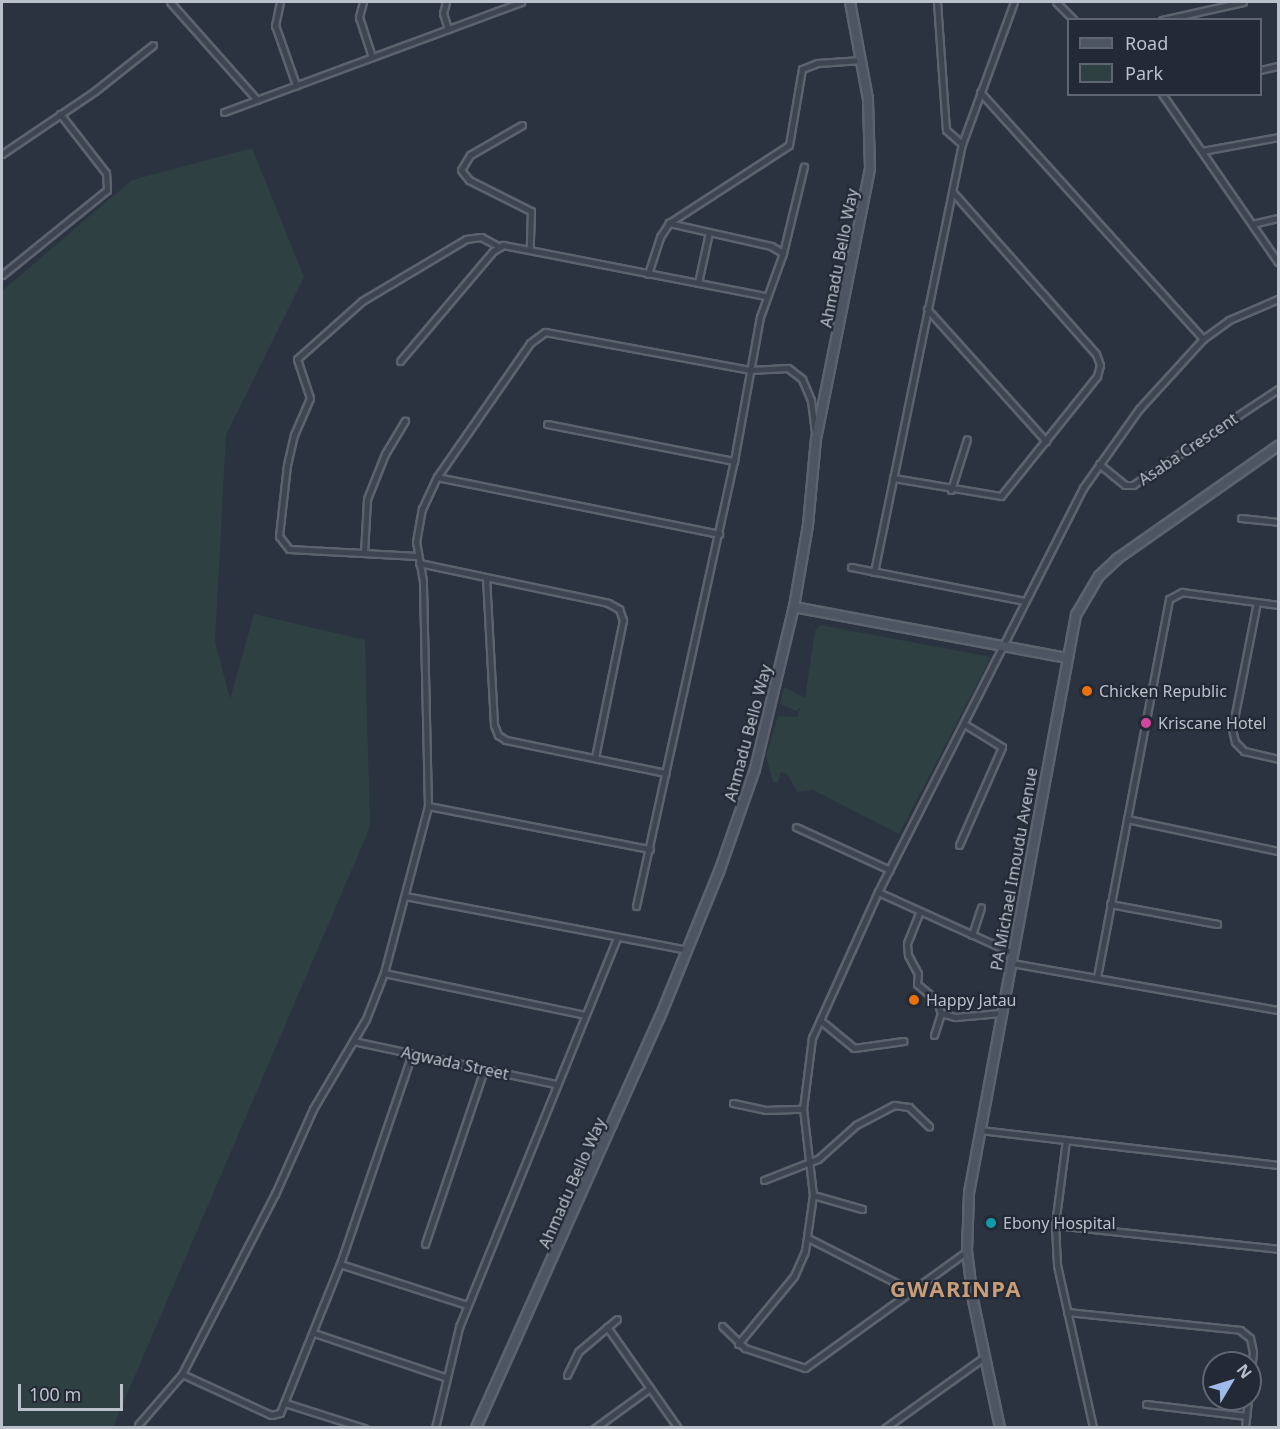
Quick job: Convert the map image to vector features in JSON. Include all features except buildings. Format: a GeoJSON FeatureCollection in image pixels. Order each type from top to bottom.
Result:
{"type":"FeatureCollection","features":[{"type":"Feature","properties":{"kind":"street"},"geometry":{"type":"LineString","coordinates":[[170,2],[257,100]]}},
{"type":"Feature","properties":{"kind":"street"},"geometry":{"type":"LineString","coordinates":[[280,2],[275,26],[296,85]]}},
{"type":"Feature","properties":{"kind":"street"},"geometry":{"type":"LineString","coordinates":[[363,2],[359,17],[372,57]]}},
{"type":"Feature","properties":{"kind":"street"},"geometry":{"type":"LineString","coordinates":[[446,2],[443,13],[448,29]]}},
{"type":"Feature","properties":{"kind":"street"},"geometry":{"type":"LineString","coordinates":[[224,112],[520,2]]}},
{"type":"Feature","properties":{"kind":"street","name":"Ahmadu Bello Way"},"geometry":{"type":"LineString","coordinates":[[476,1428],[605,1146],[688,950],[744,804],[794,607],[808,525],[816,439],[870,168],[872,134],[850,2]]}},
{"type":"Feature","properties":{"kind":"street"},"geometry":{"type":"LineString","coordinates":[[937,2],[946,130],[962,144]]}},
{"type":"Feature","properties":{"kind":"street"},"geometry":{"type":"LineString","coordinates":[[874,572],[962,144],[1014,2]]}},
{"type":"Feature","properties":{"kind":"street"},"geometry":{"type":"LineString","coordinates":[[1056,2],[1072,18]]}},
{"type":"Feature","properties":{"kind":"street"},"geometry":{"type":"LineString","coordinates":[[1171,18],[1243,2]]}},
{"type":"Feature","properties":{"kind":"street"},"geometry":{"type":"LineString","coordinates":[[2,154],[153,45]]}},
{"type":"Feature","properties":{"kind":"street"},"geometry":{"type":"LineString","coordinates":[[648,274],[660,237],[669,223],[789,145],[802,69],[818,63],[861,60]]}},
{"type":"Feature","properties":{"kind":"street"},"geometry":{"type":"LineString","coordinates":[[1262,70],[1278,66]]}},
{"type":"Feature","properties":{"kind":"street"},"geometry":{"type":"LineString","coordinates":[[980,92],[1203,339]]}},
{"type":"Feature","properties":{"kind":"street"},"geometry":{"type":"LineString","coordinates":[[1163,96],[1278,262]]}},
{"type":"Feature","properties":{"kind":"street"},"geometry":{"type":"LineString","coordinates":[[2,275],[107,190],[106,173],[60,114]]}},
{"type":"Feature","properties":{"kind":"street"},"geometry":{"type":"LineString","coordinates":[[522,125],[470,155],[461,170],[469,180],[531,211],[530,248]]}},
{"type":"Feature","properties":{"kind":"street"},"geometry":{"type":"LineString","coordinates":[[1202,151],[1278,137]]}},
{"type":"Feature","properties":{"kind":"street"},"geometry":{"type":"LineString","coordinates":[[636,906],[734,461],[766,296],[783,253],[804,166]]}},
{"type":"Feature","properties":{"kind":"street"},"geometry":{"type":"LineString","coordinates":[[893,478],[951,490],[1001,496],[1097,376],[1100,365],[1096,354],[952,191]]}},
{"type":"Feature","properties":{"kind":"street"},"geometry":{"type":"LineString","coordinates":[[1252,224],[1278,218]]}},
{"type":"Feature","properties":{"kind":"street"},"geometry":{"type":"LineString","coordinates":[[669,223],[783,253]]}},
{"type":"Feature","properties":{"kind":"street"},"geometry":{"type":"LineString","coordinates":[[698,283],[709,232]]}},
{"type":"Feature","properties":{"kind":"street"},"geometry":{"type":"LineString","coordinates":[[417,556],[289,549],[279,536],[294,435],[310,398],[297,360],[362,301],[466,239],[481,237],[500,247],[530,248],[648,274],[766,296]]}},
{"type":"Feature","properties":{"kind":"street"},"geometry":{"type":"LineString","coordinates":[[400,361],[500,247]]}},
{"type":"Feature","properties":{"kind":"street"},"geometry":{"type":"LineString","coordinates":[[738,1344],[794,1276],[808,1238],[813,1195],[803,1109],[806,1068],[820,1020],[879,892],[966,725],[1025,601],[1099,464],[1139,409],[1203,339],[1229,320],[1278,299]]}},
{"type":"Feature","properties":{"kind":"street"},"geometry":{"type":"LineString","coordinates":[[927,309],[1046,441]]}},
{"type":"Feature","properties":{"kind":"street"},"geometry":{"type":"LineString","coordinates":[[138,1425],[156,1399],[182,1374],[275,1194],[313,1109],[353,1041],[384,973],[428,806],[416,529],[437,477],[530,343],[545,332],[750,370],[788,368],[796,372],[811,400],[816,439]]}},
{"type":"Feature","properties":{"kind":"street","name":"Asaba Crescent"},"geometry":{"type":"LineString","coordinates":[[1099,464],[1125,485],[1134,485],[1278,389]]}},
{"type":"Feature","properties":{"kind":"street"},"geometry":{"type":"LineString","coordinates":[[364,553],[367,499],[384,454],[405,421]]}},
{"type":"Feature","properties":{"kind":"street"},"geometry":{"type":"LineString","coordinates":[[547,424],[734,461]]}},
{"type":"Feature","properties":{"kind":"street"},"geometry":{"type":"LineString","coordinates":[[951,490],[967,439]]}},
{"type":"Feature","properties":{"kind":"street","name":"PA Michael Imoudu Avenue"},"geometry":{"type":"LineString","coordinates":[[1000,1428],[984,1357],[967,1251],[978,1130],[1076,615],[1099,576],[1278,446]]}},
{"type":"Feature","properties":{"kind":"street"},"geometry":{"type":"LineString","coordinates":[[437,477],[718,534]]}},
{"type":"Feature","properties":{"kind":"street"},"geometry":{"type":"LineString","coordinates":[[1240,518],[1278,522]]}},
{"type":"Feature","properties":{"kind":"street"},"geometry":{"type":"LineString","coordinates":[[419,563],[608,603],[619,609],[623,620],[595,758]]}},
{"type":"Feature","properties":{"kind":"street"},"geometry":{"type":"LineString","coordinates":[[851,567],[1025,601]]}},
{"type":"Feature","properties":{"kind":"street"},"geometry":{"type":"LineString","coordinates":[[486,577],[494,725],[498,735],[506,740],[666,773]]}},
{"type":"Feature","properties":{"kind":"street"},"geometry":{"type":"LineString","coordinates":[[1097,976],[1169,599],[1182,592],[1278,605]]}},
{"type":"Feature","properties":{"kind":"street"},"geometry":{"type":"LineString","coordinates":[[1257,602],[1232,729],[1235,742],[1244,751],[1278,759]]}},
{"type":"Feature","properties":{"kind":"street"},"geometry":{"type":"LineString","coordinates":[[794,607],[1066,658]]}},
{"type":"Feature","properties":{"kind":"street"},"geometry":{"type":"LineString","coordinates":[[958,845],[1002,747],[966,725]]}},
{"type":"Feature","properties":{"kind":"street"},"geometry":{"type":"LineString","coordinates":[[428,806],[650,849]]}},
{"type":"Feature","properties":{"kind":"street"},"geometry":{"type":"LineString","coordinates":[[1127,819],[1278,851]]}},
{"type":"Feature","properties":{"kind":"street"},"geometry":{"type":"LineString","coordinates":[[796,827],[890,870]]}},
{"type":"Feature","properties":{"kind":"street"},"geometry":{"type":"LineString","coordinates":[[879,892],[1013,953]]}},
{"type":"Feature","properties":{"kind":"street"},"geometry":{"type":"LineString","coordinates":[[405,896],[688,950]]}},
{"type":"Feature","properties":{"kind":"street"},"geometry":{"type":"LineString","coordinates":[[1110,904],[1217,924]]}},
{"type":"Feature","properties":{"kind":"street"},"geometry":{"type":"LineString","coordinates":[[972,934],[981,907]]}},
{"type":"Feature","properties":{"kind":"street"},"geometry":{"type":"LineString","coordinates":[[920,911],[907,944],[908,955],[918,974],[917,984],[937,1001],[941,1013],[934,1035]]}},
{"type":"Feature","properties":{"kind":"street"},"geometry":{"type":"LineString","coordinates":[[435,1428],[445,1377],[467,1305],[617,938]]}},
{"type":"Feature","properties":{"kind":"street"},"geometry":{"type":"LineString","coordinates":[[1011,963],[1097,976],[1278,1010]]}},
{"type":"Feature","properties":{"kind":"street"},"geometry":{"type":"LineString","coordinates":[[384,973],[585,1015]]}},
{"type":"Feature","properties":{"kind":"street"},"geometry":{"type":"LineString","coordinates":[[941,1013],[955,1017],[1001,1013]]}},
{"type":"Feature","properties":{"kind":"street"},"geometry":{"type":"LineString","coordinates":[[820,1020],[854,1048],[904,1041]]}},
{"type":"Feature","properties":{"kind":"street","name":"Agwada Street"},"geometry":{"type":"LineString","coordinates":[[353,1041],[556,1084]]}},
{"type":"Feature","properties":{"kind":"street"},"geometry":{"type":"LineString","coordinates":[[182,1374],[271,1415],[280,1413],[340,1264],[412,1054]]}},
{"type":"Feature","properties":{"kind":"street"},"geometry":{"type":"LineString","coordinates":[[425,1244],[484,1070]]}},
{"type":"Feature","properties":{"kind":"street"},"geometry":{"type":"LineString","coordinates":[[734,1103],[765,1110],[803,1109]]}},
{"type":"Feature","properties":{"kind":"street"},"geometry":{"type":"LineString","coordinates":[[764,1180],[808,1164],[856,1125],[894,1105],[909,1107],[929,1126]]}},
{"type":"Feature","properties":{"kind":"street"},"geometry":{"type":"LineString","coordinates":[[978,1130],[1278,1165]]}},
{"type":"Feature","properties":{"kind":"street"},"geometry":{"type":"LineString","coordinates":[[1066,1140],[1055,1225],[1057,1265],[1093,1428]]}},
{"type":"Feature","properties":{"kind":"street"},"geometry":{"type":"LineString","coordinates":[[813,1195],[862,1209]]}},
{"type":"Feature","properties":{"kind":"street"},"geometry":{"type":"LineString","coordinates":[[1055,1225],[1278,1250]]}},
{"type":"Feature","properties":{"kind":"street"},"geometry":{"type":"LineString","coordinates":[[808,1238],[912,1291]]}},
{"type":"Feature","properties":{"kind":"street"},"geometry":{"type":"LineString","coordinates":[[722,1326],[738,1344],[805,1368],[967,1251]]}},
{"type":"Feature","properties":{"kind":"street"},"geometry":{"type":"LineString","coordinates":[[340,1264],[467,1305]]}},
{"type":"Feature","properties":{"kind":"street"},"geometry":{"type":"LineString","coordinates":[[1067,1312],[1240,1330],[1250,1338],[1253,1351]]}},
{"type":"Feature","properties":{"kind":"street"},"geometry":{"type":"LineString","coordinates":[[567,1375],[578,1352],[617,1319]]}},
{"type":"Feature","properties":{"kind":"street"},"geometry":{"type":"LineString","coordinates":[[607,1327],[678,1428]]}},
{"type":"Feature","properties":{"kind":"street"},"geometry":{"type":"LineString","coordinates":[[314,1333],[445,1377]]}},
{"type":"Feature","properties":{"kind":"street"},"geometry":{"type":"LineString","coordinates":[[885,1428],[984,1357]]}},
{"type":"Feature","properties":{"kind":"street"},"geometry":{"type":"LineString","coordinates":[[595,1428],[650,1388]]}},
{"type":"Feature","properties":{"kind":"street"},"geometry":{"type":"LineString","coordinates":[[285,1403],[364,1428]]}},
{"type":"Feature","properties":{"kind":"street"},"geometry":{"type":"LineString","coordinates":[[1146,1404],[1246,1416]]}},
{"type":"Feature","properties":{"kind":"street"},"geometry":{"type":"LineString","coordinates":[[1245,1428],[1247,1411]]}},
{"type":"Feature","properties":{"kind":"green space"},"geometry":{"type":"Polygon","coordinates":[[[252,148],[304,277],[226,435],[215,641],[230,699],[254,614],[365,640],[370,827],[113,1427],[2,1427],[2,291],[132,180],[252,148]]]}},
{"type":"Feature","properties":{"kind":"green space"},"geometry":{"type":"Polygon","coordinates":[[[820,625],[991,657],[899,834],[813,790],[797,792],[787,774],[781,772],[778,783],[773,782],[766,756],[778,716],[797,717],[800,708],[796,711],[780,704],[784,687],[805,698],[815,631],[820,625]]]}},
{"type":"Feature","properties":{"kind":"place","name":"Chicken Republic"},"geometry":{"type":"Point","coordinates":[1087,691]}},
{"type":"Feature","properties":{"kind":"place","name":"Kriscane Hotel"},"geometry":{"type":"Point","coordinates":[1146,723]}},
{"type":"Feature","properties":{"kind":"place","name":"Happy Jatau"},"geometry":{"type":"Point","coordinates":[914,1000]}},
{"type":"Feature","properties":{"kind":"place","name":"Ebony Hospital"},"geometry":{"type":"Point","coordinates":[991,1223]}},
{"type":"Feature","properties":{"kind":"district","name":"GWARINPA"},"geometry":{"type":"Point","coordinates":[956,1289]}}]}
